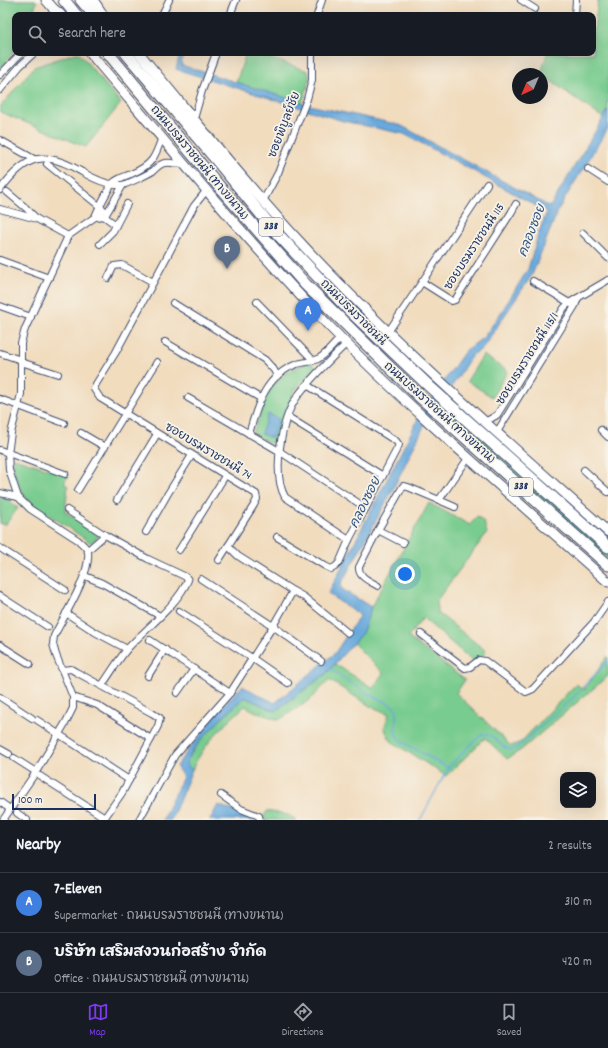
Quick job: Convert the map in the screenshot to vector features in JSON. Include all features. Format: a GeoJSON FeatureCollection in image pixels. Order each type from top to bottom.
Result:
{"type":"FeatureCollection","features":[{"type":"Feature","properties":{"kind":"highway"},"geometry":{"type":"LineString","coordinates":[[64,0],[74,12]]}},
{"type":"Feature","properties":{"kind":"highway"},"geometry":{"type":"LineString","coordinates":[[81,0],[91,12]]}},
{"type":"Feature","properties":{"kind":"highway"},"geometry":{"type":"LineString","coordinates":[[94,0],[100,12]]}},
{"type":"Feature","properties":{"kind":"highway"},"geometry":{"type":"LineString","coordinates":[[102,56],[143,95]]}},
{"type":"Feature","properties":{"kind":"highway","name":"ถนนบรมราชชนนี"},"geometry":{"type":"LineString","coordinates":[[110,56],[224,192],[306,285],[421,398],[608,565]]}},
{"type":"Feature","properties":{"kind":"highway","name":"ถนนบรมราชชนนี"},"geometry":{"type":"LineString","coordinates":[[130,56],[274,230],[347,308],[430,386],[445,393],[608,547]]}},
{"type":"Feature","properties":{"kind":"main road"},"geometry":{"type":"LineString","coordinates":[[46,0],[56,12]]}},
{"type":"Feature","properties":{"kind":"main road"},"geometry":{"type":"LineString","coordinates":[[94,0],[105,12]]}},
{"type":"Feature","properties":{"kind":"main road","name":"ถนนบรมราชชนนี (ทางขนาน)"},"geometry":{"type":"LineString","coordinates":[[93,56],[206,191],[259,251],[344,340],[415,409],[608,582]]}},
{"type":"Feature","properties":{"kind":"main road","name":"ถนนบรมราชชนนี (ทางขนาน)"},"geometry":{"type":"LineString","coordinates":[[144,56],[263,201],[298,240],[388,332],[440,381],[445,393],[497,432],[608,531]]}},
{"type":"Feature","properties":{"kind":"street"},"geometry":{"type":"LineString","coordinates":[[163,12],[169,0]]}},
{"type":"Feature","properties":{"kind":"street"},"geometry":{"type":"LineString","coordinates":[[231,12],[236,0]]}},
{"type":"Feature","properties":{"kind":"street"},"geometry":{"type":"LineString","coordinates":[[318,12],[322,0]]}},
{"type":"Feature","properties":{"kind":"street"},"geometry":{"type":"LineString","coordinates":[[521,0],[535,9]]}},
{"type":"Feature","properties":{"kind":"street"},"geometry":{"type":"LineString","coordinates":[[575,12],[576,0]]}},
{"type":"Feature","properties":{"kind":"street"},"geometry":{"type":"LineString","coordinates":[[0,74],[18,56]]}},
{"type":"Feature","properties":{"kind":"street"},"geometry":{"type":"LineString","coordinates":[[0,90],[20,66],[31,56]]}},
{"type":"Feature","properties":{"kind":"street"},"geometry":{"type":"LineString","coordinates":[[194,119],[197,106],[215,56]]}},
{"type":"Feature","properties":{"kind":"street","name":"ซอยพิบูลย์ชัย"},"geometry":{"type":"LineString","coordinates":[[263,201],[278,172],[302,114],[312,80],[312,56]]}},
{"type":"Feature","properties":{"kind":"street"},"geometry":{"type":"LineString","coordinates":[[3,820],[38,774],[73,708],[73,697],[53,644],[54,636],[85,576],[88,561],[88,550],[78,540],[30,509],[18,497],[9,470],[8,453],[11,433],[22,385],[21,343],[48,278],[68,236],[97,212],[115,181],[137,171],[156,156],[162,137]]}},
{"type":"Feature","properties":{"kind":"street"},"geometry":{"type":"LineString","coordinates":[[0,140],[34,159]]}},
{"type":"Feature","properties":{"kind":"street"},"geometry":{"type":"LineString","coordinates":[[0,190],[17,169],[26,162],[34,159],[48,158],[74,167],[96,179],[112,184],[123,185],[151,172],[165,162],[184,164]]}},
{"type":"Feature","properties":{"kind":"street"},"geometry":{"type":"LineString","coordinates":[[47,164],[97,212],[106,214],[116,224]]}},
{"type":"Feature","properties":{"kind":"street"},"geometry":{"type":"LineString","coordinates":[[146,165],[151,172]]}},
{"type":"Feature","properties":{"kind":"street"},"geometry":{"type":"LineString","coordinates":[[588,169],[608,182]]}},
{"type":"Feature","properties":{"kind":"street"},"geometry":{"type":"LineString","coordinates":[[388,332],[487,184]]}},
{"type":"Feature","properties":{"kind":"street"},"geometry":{"type":"LineString","coordinates":[[106,214],[123,185]]}},
{"type":"Feature","properties":{"kind":"street","name":"ซอยบรมราชชนนี 74"},"geometry":{"type":"LineString","coordinates":[[206,191],[194,206],[94,390],[100,398],[126,412],[157,434],[256,494],[257,499],[254,505],[219,560]]}},
{"type":"Feature","properties":{"kind":"street"},"geometry":{"type":"LineString","coordinates":[[7,192],[37,219]]}},
{"type":"Feature","properties":{"kind":"street"},"geometry":{"type":"LineString","coordinates":[[100,244],[109,236],[127,204]]}},
{"type":"Feature","properties":{"kind":"street","name":"ซอยบรมราชชนนี 115"},"geometry":{"type":"LineString","coordinates":[[422,282],[447,299],[452,301],[456,300],[516,204]]}},
{"type":"Feature","properties":{"kind":"street"},"geometry":{"type":"LineString","coordinates":[[0,208],[37,219],[68,236]]}},
{"type":"Feature","properties":{"kind":"street"},"geometry":{"type":"LineString","coordinates":[[97,212],[106,214]]}},
{"type":"Feature","properties":{"kind":"street"},"geometry":{"type":"LineString","coordinates":[[583,234],[608,258]]}},
{"type":"Feature","properties":{"kind":"street"},"geometry":{"type":"LineString","coordinates":[[0,260],[48,278]]}},
{"type":"Feature","properties":{"kind":"street"},"geometry":{"type":"LineString","coordinates":[[108,278],[114,266],[122,265],[153,282]]}},
{"type":"Feature","properties":{"kind":"street","name":"ซอยบรมราชชนนี 115/1"},"geometry":{"type":"LineString","coordinates":[[485,422],[497,415],[564,308],[608,280]]}},
{"type":"Feature","properties":{"kind":"street"},"geometry":{"type":"LineString","coordinates":[[534,281],[572,304]]}},
{"type":"Feature","properties":{"kind":"street"},"geometry":{"type":"LineString","coordinates":[[257,302],[316,360],[325,366]]}},
{"type":"Feature","properties":{"kind":"street"},"geometry":{"type":"LineString","coordinates":[[173,304],[266,360],[277,376]]}},
{"type":"Feature","properties":{"kind":"street","name":"ซอยบรมราชชนนี 115/1"},"geometry":{"type":"LineString","coordinates":[[497,432],[557,334],[572,304]]}},
{"type":"Feature","properties":{"kind":"street"},"geometry":{"type":"LineString","coordinates":[[0,306],[31,317]]}},
{"type":"Feature","properties":{"kind":"street"},"geometry":{"type":"LineString","coordinates":[[550,330],[557,334]]}},
{"type":"Feature","properties":{"kind":"street"},"geometry":{"type":"LineString","coordinates":[[248,434],[260,398],[277,376],[284,370],[298,364],[316,360],[344,340]]}},
{"type":"Feature","properties":{"kind":"street"},"geometry":{"type":"LineString","coordinates":[[344,340],[325,366],[296,398],[288,417],[279,451],[279,480],[281,490],[285,497],[349,540]]}},
{"type":"Feature","properties":{"kind":"street"},"geometry":{"type":"LineString","coordinates":[[165,342],[260,398]]}},
{"type":"Feature","properties":{"kind":"street"},"geometry":{"type":"LineString","coordinates":[[0,353],[58,374]]}},
{"type":"Feature","properties":{"kind":"street"},"geometry":{"type":"LineString","coordinates":[[78,490],[157,362]]}},
{"type":"Feature","properties":{"kind":"street"},"geometry":{"type":"LineString","coordinates":[[528,366],[535,370]]}},
{"type":"Feature","properties":{"kind":"street"},"geometry":{"type":"LineString","coordinates":[[277,537],[331,569],[336,568],[399,445],[396,441],[307,385]]}},
{"type":"Feature","properties":{"kind":"street"},"geometry":{"type":"LineString","coordinates":[[188,398],[279,451],[366,508]]}},
{"type":"Feature","properties":{"kind":"street"},"geometry":{"type":"LineString","coordinates":[[0,399],[64,423]]}},
{"type":"Feature","properties":{"kind":"street"},"geometry":{"type":"LineString","coordinates":[[497,415],[503,420]]}},
{"type":"Feature","properties":{"kind":"street"},"geometry":{"type":"LineString","coordinates":[[288,417],[383,476]]}},
{"type":"Feature","properties":{"kind":"street"},"geometry":{"type":"LineString","coordinates":[[601,430],[608,437]]}},
{"type":"Feature","properties":{"kind":"street"},"geometry":{"type":"LineString","coordinates":[[81,433],[105,447]]}},
{"type":"Feature","properties":{"kind":"street"},"geometry":{"type":"LineString","coordinates":[[117,500],[157,434]]}},
{"type":"Feature","properties":{"kind":"street"},"geometry":{"type":"LineString","coordinates":[[0,450],[66,474]]}},
{"type":"Feature","properties":{"kind":"street"},"geometry":{"type":"LineString","coordinates":[[146,532],[192,455]]}},
{"type":"Feature","properties":{"kind":"street"},"geometry":{"type":"LineString","coordinates":[[439,500],[469,457]]}},
{"type":"Feature","properties":{"kind":"street"},"geometry":{"type":"LineString","coordinates":[[584,470],[608,492]]}},
{"type":"Feature","properties":{"kind":"street"},"geometry":{"type":"LineString","coordinates":[[179,550],[224,476]]}},
{"type":"Feature","properties":{"kind":"street"},"geometry":{"type":"LineString","coordinates":[[378,586],[361,575],[359,567],[403,486],[455,507]]}},
{"type":"Feature","properties":{"kind":"street"},"geometry":{"type":"LineString","coordinates":[[0,493],[18,497]]}},
{"type":"Feature","properties":{"kind":"street"},"geometry":{"type":"LineString","coordinates":[[68,510],[105,535],[148,559],[186,577],[188,580],[186,586],[160,616],[128,649],[102,685]]}},
{"type":"Feature","properties":{"kind":"street"},"geometry":{"type":"LineString","coordinates":[[378,530],[403,543]]}},
{"type":"Feature","properties":{"kind":"street"},"geometry":{"type":"LineString","coordinates":[[88,550],[105,535]]}},
{"type":"Feature","properties":{"kind":"street"},"geometry":{"type":"LineString","coordinates":[[228,546],[238,556],[304,597],[348,633]]}},
{"type":"Feature","properties":{"kind":"street"},"geometry":{"type":"LineString","coordinates":[[0,548],[65,590]]}},
{"type":"Feature","properties":{"kind":"street"},"geometry":{"type":"LineString","coordinates":[[85,576],[102,583],[160,616]]}},
{"type":"Feature","properties":{"kind":"street"},"geometry":{"type":"LineString","coordinates":[[201,579],[322,660]]}},
{"type":"Feature","properties":{"kind":"street"},"geometry":{"type":"LineString","coordinates":[[139,820],[175,755],[230,693],[273,626],[293,591]]}},
{"type":"Feature","properties":{"kind":"street"},"geometry":{"type":"LineString","coordinates":[[0,596],[48,628]]}},
{"type":"Feature","properties":{"kind":"street"},"geometry":{"type":"LineString","coordinates":[[421,634],[465,668],[470,667],[479,660],[485,661],[526,692],[529,692],[594,622],[608,602]]}},
{"type":"Feature","properties":{"kind":"street"},"geometry":{"type":"LineString","coordinates":[[179,611],[288,683]]}},
{"type":"Feature","properties":{"kind":"street"},"geometry":{"type":"LineString","coordinates":[[66,613],[95,632],[128,649]]}},
{"type":"Feature","properties":{"kind":"street"},"geometry":{"type":"LineString","coordinates":[[150,640],[230,693]]}},
{"type":"Feature","properties":{"kind":"street"},"geometry":{"type":"LineString","coordinates":[[0,644],[30,664]]}},
{"type":"Feature","properties":{"kind":"street"},"geometry":{"type":"LineString","coordinates":[[148,676],[165,650]]}},
{"type":"Feature","properties":{"kind":"street"},"geometry":{"type":"LineString","coordinates":[[0,749],[104,819],[122,793],[151,740],[160,720],[157,716],[71,669],[62,670]]}},
{"type":"Feature","properties":{"kind":"street"},"geometry":{"type":"LineString","coordinates":[[177,693],[194,669]]}},
{"type":"Feature","properties":{"kind":"street"},"geometry":{"type":"LineString","coordinates":[[0,697],[129,780]]}},
{"type":"Feature","properties":{"kind":"street"},"geometry":{"type":"LineString","coordinates":[[73,697],[97,705],[151,740]]}},
{"type":"Feature","properties":{"kind":"street"},"geometry":{"type":"LineString","coordinates":[[221,795],[241,809],[259,816],[260,820]]}},
{"type":"Feature","properties":{"kind":"street"},"geometry":{"type":"LineString","coordinates":[[0,802],[10,809]]}},
{"type":"Feature","properties":{"kind":"street"},"geometry":{"type":"LineString","coordinates":[[17,813],[27,820]]}},
{"type":"Feature","properties":{"kind":"green space"},"geometry":{"type":"Polygon","coordinates":[[[0,0],[35,0],[37,2],[33,12],[12,12],[12,53],[0,70],[0,0]]]}},
{"type":"Feature","properties":{"kind":"green space"},"geometry":{"type":"Polygon","coordinates":[[[598,0],[608,0],[608,110],[603,118],[548,79],[548,68],[543,68],[546,56],[596,56],[596,14],[598,0]]]}},
{"type":"Feature","properties":{"kind":"green space"},"geometry":{"type":"Polygon","coordinates":[[[66,56],[82,56],[121,103],[86,147],[0,112],[0,107],[34,67],[66,56]]]}},
{"type":"Feature","properties":{"kind":"green space"},"geometry":{"type":"Polygon","coordinates":[[[245,56],[264,56],[308,71],[309,75],[309,83],[302,103],[236,83],[245,56]]]}},
{"type":"Feature","properties":{"kind":"green space"},"geometry":{"type":"Polygon","coordinates":[[[483,355],[508,371],[492,397],[467,381],[483,355]]]}},
{"type":"Feature","properties":{"kind":"green space"},"geometry":{"type":"Polygon","coordinates":[[[310,361],[316,367],[294,391],[284,417],[278,447],[259,438],[253,432],[270,389],[285,373],[310,361]]]}},
{"type":"Feature","properties":{"kind":"green space"},"geometry":{"type":"Polygon","coordinates":[[[441,401],[608,551],[608,560],[436,408],[441,401]]]}},
{"type":"Feature","properties":{"kind":"green space"},"geometry":{"type":"Polygon","coordinates":[[[14,458],[69,475],[64,483],[68,486],[65,512],[99,533],[98,537],[91,543],[27,500],[17,482],[13,464],[14,458]]]}},
{"type":"Feature","properties":{"kind":"green space"},"geometry":{"type":"Polygon","coordinates":[[[0,496],[7,499],[18,508],[5,525],[0,523],[0,496]]]}},
{"type":"Feature","properties":{"kind":"green space"},"geometry":{"type":"Polygon","coordinates":[[[429,503],[470,525],[477,516],[484,522],[487,533],[437,600],[438,613],[486,651],[476,664],[423,618],[408,637],[465,680],[456,693],[511,746],[521,742],[576,684],[584,690],[608,656],[608,676],[521,750],[507,759],[485,738],[446,776],[391,741],[384,728],[389,714],[370,706],[329,680],[311,699],[279,720],[258,713],[245,706],[222,727],[202,751],[192,770],[186,764],[196,747],[244,697],[275,711],[326,674],[335,664],[373,688],[383,673],[353,643],[362,631],[371,607],[429,503]]]}},
{"type":"Feature","properties":{"kind":"green space"},"geometry":{"type":"Polygon","coordinates":[[[267,811],[288,815],[297,820],[262,820],[267,811]]]}},
{"type":"Feature","properties":{"kind":"water"},"geometry":{"type":"Polygon","coordinates":[[[179,56],[183,56],[181,65],[309,105],[400,125],[550,207],[608,110],[608,128],[559,208],[532,275],[482,349],[472,355],[424,426],[390,495],[341,584],[342,589],[371,607],[362,633],[326,674],[275,711],[244,697],[211,729],[190,756],[186,764],[192,770],[171,820],[162,820],[183,777],[176,766],[220,709],[242,686],[275,703],[335,653],[360,615],[328,594],[419,417],[465,351],[484,337],[528,269],[539,232],[547,212],[404,134],[343,121],[176,69],[179,56]]]}},
{"type":"Feature","properties":{"kind":"water"},"geometry":{"type":"Polygon","coordinates":[[[268,414],[279,419],[272,438],[261,434],[268,414]]]}},
{"type":"Feature","properties":{"kind":"water"},"geometry":{"type":"Polygon","coordinates":[[[218,805],[255,819],[255,820],[210,820],[218,805]]]}},
{"type":"Feature","properties":{"kind":"waterway"},"geometry":{"type":"LineString","coordinates":[[420,820],[448,768],[482,734],[492,736],[504,747],[511,750],[518,747],[573,698],[608,661]]}},
{"type":"Feature","properties":{"kind":"waterway"},"geometry":{"type":"LineString","coordinates":[[329,668],[363,691],[392,705],[397,710],[395,730],[401,741],[448,768]]}},
{"type":"Feature","properties":{"kind":"place","name":"บริษัท เสริมสงวนก่อสร้าง จำกัด"},"geometry":{"type":"Point","coordinates":[227,269]}},
{"type":"Feature","properties":{"kind":"place","name":"7-Eleven"},"geometry":{"type":"Point","coordinates":[308,331]}},
{"type":"Feature","properties":{"kind":"water label","name":"คลองซอย"},"geometry":{"type":"Point","coordinates":[533,231]}},
{"type":"Feature","properties":{"kind":"water label","name":"คลองซอย"},"geometry":{"type":"Point","coordinates":[366,503]}}]}
